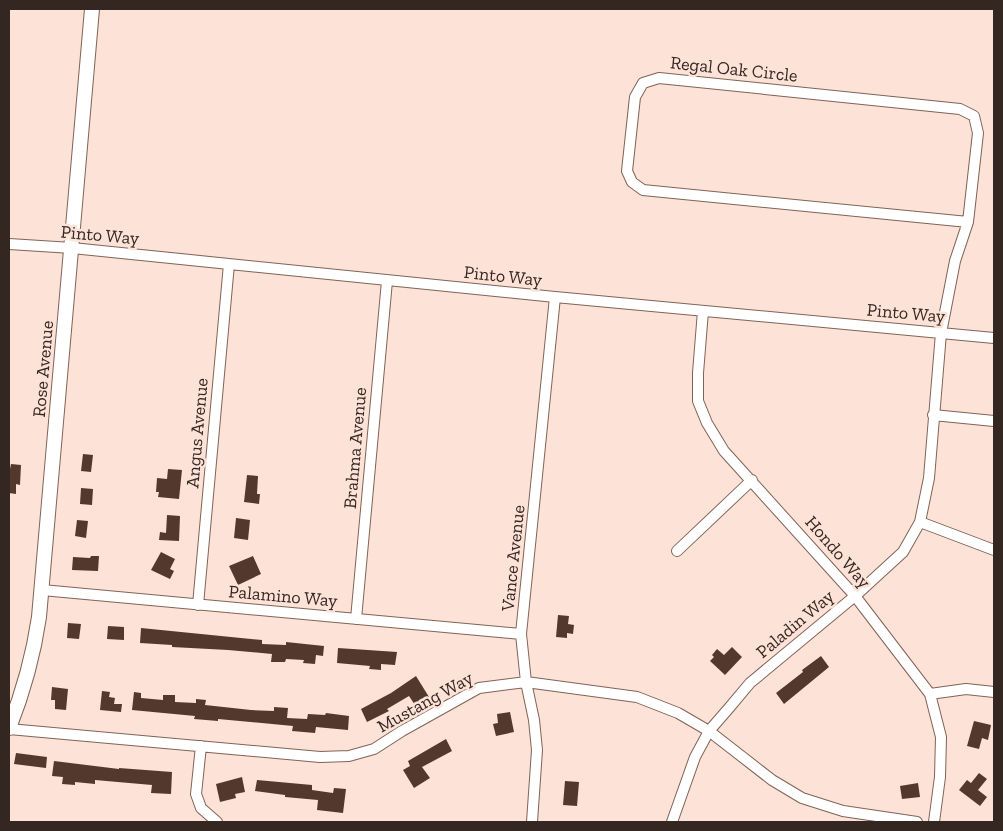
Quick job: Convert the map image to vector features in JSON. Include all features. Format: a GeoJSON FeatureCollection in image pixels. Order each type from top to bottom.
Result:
{"type":"FeatureCollection","features":[{"type":"Feature","properties":{"kind":"street","name":"Rose Avenue"},"geometry":{"type":"LineString","coordinates":[[9,728],[33,658],[42,590],[92,9]]}},
{"type":"Feature","properties":{"kind":"street","name":"Regal Oak Circle"},"geometry":{"type":"LineString","coordinates":[[941,333],[955,261],[968,222],[978,133],[974,116],[960,109],[659,78],[643,83],[635,97],[627,171],[632,182],[643,190],[968,222]]}},
{"type":"Feature","properties":{"kind":"street","name":"Pinto Way"},"geometry":{"type":"LineString","coordinates":[[9,244],[72,248],[387,281],[994,338]]}},
{"type":"Feature","properties":{"kind":"street","name":"Angus Avenue"},"geometry":{"type":"LineString","coordinates":[[198,605],[229,264]]}},
{"type":"Feature","properties":{"kind":"street","name":"Brahma Avenue"},"geometry":{"type":"LineString","coordinates":[[356,619],[387,281]]}},
{"type":"Feature","properties":{"kind":"street","name":"Vance Avenue"},"geometry":{"type":"LineString","coordinates":[[532,822],[537,750],[534,720],[526,682],[521,634],[555,297]]}},
{"type":"Feature","properties":{"kind":"street","name":"Hondo Way"},"geometry":{"type":"LineString","coordinates":[[703,311],[698,372],[698,401],[707,423],[724,451],[855,596],[930,694],[941,737],[940,777],[934,822]]}},
{"type":"Feature","properties":{"kind":"street","name":"Paladin Way"},"geometry":{"type":"LineString","coordinates":[[672,822],[695,757],[710,732],[750,683],[855,596],[903,552],[920,522],[928,478],[941,333]]}},
{"type":"Feature","properties":{"kind":"street"},"geometry":{"type":"LineString","coordinates":[[933,415],[994,421]]}},
{"type":"Feature","properties":{"kind":"street"},"geometry":{"type":"LineString","coordinates":[[677,551],[752,480]]}},
{"type":"Feature","properties":{"kind":"street"},"geometry":{"type":"LineString","coordinates":[[920,522],[994,550]]}},
{"type":"Feature","properties":{"kind":"street","name":"Palamino Way"},"geometry":{"type":"LineString","coordinates":[[42,590],[521,634]]}},
{"type":"Feature","properties":{"kind":"street","name":"Mustang Way"},"geometry":{"type":"LineString","coordinates":[[9,728],[320,757],[349,756],[374,749],[479,688],[526,682],[637,697],[678,713],[710,732],[772,780],[802,798],[844,811],[917,822]]}},
{"type":"Feature","properties":{"kind":"street"},"geometry":{"type":"LineString","coordinates":[[930,694],[966,690],[994,692]]}},
{"type":"Feature","properties":{"kind":"street"},"geometry":{"type":"LineString","coordinates":[[201,746],[196,794],[201,808],[217,822]]}},
{"type":"Feature","properties":{"kind":"building"},"geometry":{"type":"Polygon","coordinates":[[[83,454],[93,455],[91,472],[81,471],[83,454]]]}},
{"type":"Feature","properties":{"kind":"building"},"geometry":{"type":"Polygon","coordinates":[[[11,464],[21,465],[20,485],[16,484],[16,494],[9,493],[9,469],[11,464]]]}},
{"type":"Feature","properties":{"kind":"building"},"geometry":{"type":"Polygon","coordinates":[[[168,469],[182,470],[179,499],[158,497],[159,492],[156,492],[157,478],[167,479],[168,469]]]}},
{"type":"Feature","properties":{"kind":"building"},"geometry":{"type":"Polygon","coordinates":[[[247,475],[258,476],[257,494],[260,494],[259,504],[244,502],[247,475]]]}},
{"type":"Feature","properties":{"kind":"building"},"geometry":{"type":"Polygon","coordinates":[[[81,488],[93,489],[92,505],[80,504],[81,488]]]}},
{"type":"Feature","properties":{"kind":"building"},"geometry":{"type":"Polygon","coordinates":[[[167,515],[180,516],[179,541],[159,540],[160,532],[166,533],[167,515]]]}},
{"type":"Feature","properties":{"kind":"building"},"geometry":{"type":"Polygon","coordinates":[[[236,518],[250,520],[248,540],[234,538],[236,518]]]}},
{"type":"Feature","properties":{"kind":"building"},"geometry":{"type":"Polygon","coordinates":[[[77,520],[88,521],[86,538],[75,536],[77,520]]]}},
{"type":"Feature","properties":{"kind":"building"},"geometry":{"type":"Polygon","coordinates":[[[161,552],[175,559],[170,569],[174,571],[170,579],[151,570],[161,552]]]}},
{"type":"Feature","properties":{"kind":"building"},"geometry":{"type":"Polygon","coordinates":[[[91,556],[99,556],[98,571],[72,570],[73,557],[90,558],[91,556]]]}},
{"type":"Feature","properties":{"kind":"building"},"geometry":{"type":"Polygon","coordinates":[[[253,556],[261,574],[238,585],[229,566],[253,556]]]}},
{"type":"Feature","properties":{"kind":"building"},"geometry":{"type":"Polygon","coordinates":[[[558,615],[569,616],[568,624],[574,625],[573,634],[567,633],[567,638],[556,637],[558,615]]]}},
{"type":"Feature","properties":{"kind":"building"},"geometry":{"type":"Polygon","coordinates":[[[68,623],[81,624],[79,639],[67,638],[68,623]]]}},
{"type":"Feature","properties":{"kind":"building"},"geometry":{"type":"Polygon","coordinates":[[[108,626],[124,627],[124,640],[107,639],[108,626]]]}},
{"type":"Feature","properties":{"kind":"building"},"geometry":{"type":"Polygon","coordinates":[[[141,628],[262,640],[262,644],[286,645],[286,642],[324,646],[323,656],[316,655],[315,664],[303,663],[304,660],[286,659],[285,662],[271,662],[272,654],[140,643],[141,628]]]}},
{"type":"Feature","properties":{"kind":"building"},"geometry":{"type":"Polygon","coordinates":[[[732,647],[742,657],[725,675],[710,661],[717,649],[724,655],[732,647]]]}},
{"type":"Feature","properties":{"kind":"building"},"geometry":{"type":"Polygon","coordinates":[[[338,648],[397,652],[395,665],[381,664],[381,670],[369,669],[370,666],[337,663],[338,648]]]}},
{"type":"Feature","properties":{"kind":"building"},"geometry":{"type":"Polygon","coordinates":[[[821,656],[829,667],[784,704],[776,693],[821,656]]]}},
{"type":"Feature","properties":{"kind":"building"},"geometry":{"type":"Polygon","coordinates":[[[416,676],[429,697],[415,705],[409,696],[387,709],[389,711],[367,722],[361,709],[391,693],[416,676]]]}},
{"type":"Feature","properties":{"kind":"building"},"geometry":{"type":"Polygon","coordinates":[[[52,687],[68,689],[66,710],[55,709],[55,700],[51,700],[52,687]]]}},
{"type":"Feature","properties":{"kind":"building"},"geometry":{"type":"Polygon","coordinates":[[[102,691],[110,692],[109,697],[115,698],[114,704],[122,704],[121,712],[100,710],[102,691]]]}},
{"type":"Feature","properties":{"kind":"building"},"geometry":{"type":"Polygon","coordinates":[[[134,692],[141,693],[141,698],[163,700],[163,695],[175,695],[175,702],[196,703],[196,699],[206,700],[205,705],[251,710],[274,711],[274,707],[288,708],[287,718],[307,719],[308,714],[325,715],[326,713],[349,716],[348,730],[316,727],[315,733],[292,731],[293,726],[218,719],[218,721],[194,719],[195,716],[132,710],[134,692]]]}},
{"type":"Feature","properties":{"kind":"building"},"geometry":{"type":"Polygon","coordinates":[[[510,712],[514,732],[496,736],[493,724],[498,723],[497,714],[510,712]]]}},
{"type":"Feature","properties":{"kind":"building"},"geometry":{"type":"Polygon","coordinates":[[[974,721],[991,725],[988,740],[982,738],[979,749],[967,746],[974,721]]]}},
{"type":"Feature","properties":{"kind":"building"},"geometry":{"type":"Polygon","coordinates":[[[446,739],[452,751],[422,767],[430,778],[414,788],[403,770],[410,766],[408,761],[446,739]]]}},
{"type":"Feature","properties":{"kind":"building"},"geometry":{"type":"Polygon","coordinates":[[[16,753],[47,757],[46,768],[14,764],[16,753]]]}},
{"type":"Feature","properties":{"kind":"building"},"geometry":{"type":"Polygon","coordinates":[[[54,761],[119,769],[172,772],[171,794],[151,793],[152,785],[95,780],[95,784],[75,782],[75,785],[62,784],[63,777],[52,776],[54,761]]]}},
{"type":"Feature","properties":{"kind":"building"},"geometry":{"type":"Polygon","coordinates":[[[979,773],[987,779],[978,790],[987,797],[980,806],[959,790],[967,780],[971,783],[979,773]]]}},
{"type":"Feature","properties":{"kind":"building"},"geometry":{"type":"Polygon","coordinates":[[[242,777],[245,792],[235,794],[236,798],[220,802],[216,784],[242,777]]]}},
{"type":"Feature","properties":{"kind":"building"},"geometry":{"type":"Polygon","coordinates":[[[257,780],[312,785],[312,790],[333,793],[334,788],[346,789],[343,813],[317,810],[318,800],[285,797],[285,795],[255,791],[257,780]]]}},
{"type":"Feature","properties":{"kind":"building"},"geometry":{"type":"Polygon","coordinates":[[[565,781],[579,782],[577,806],[563,805],[565,781]]]}},
{"type":"Feature","properties":{"kind":"building"},"geometry":{"type":"Polygon","coordinates":[[[918,783],[920,797],[902,799],[900,786],[918,783]]]}}]}
